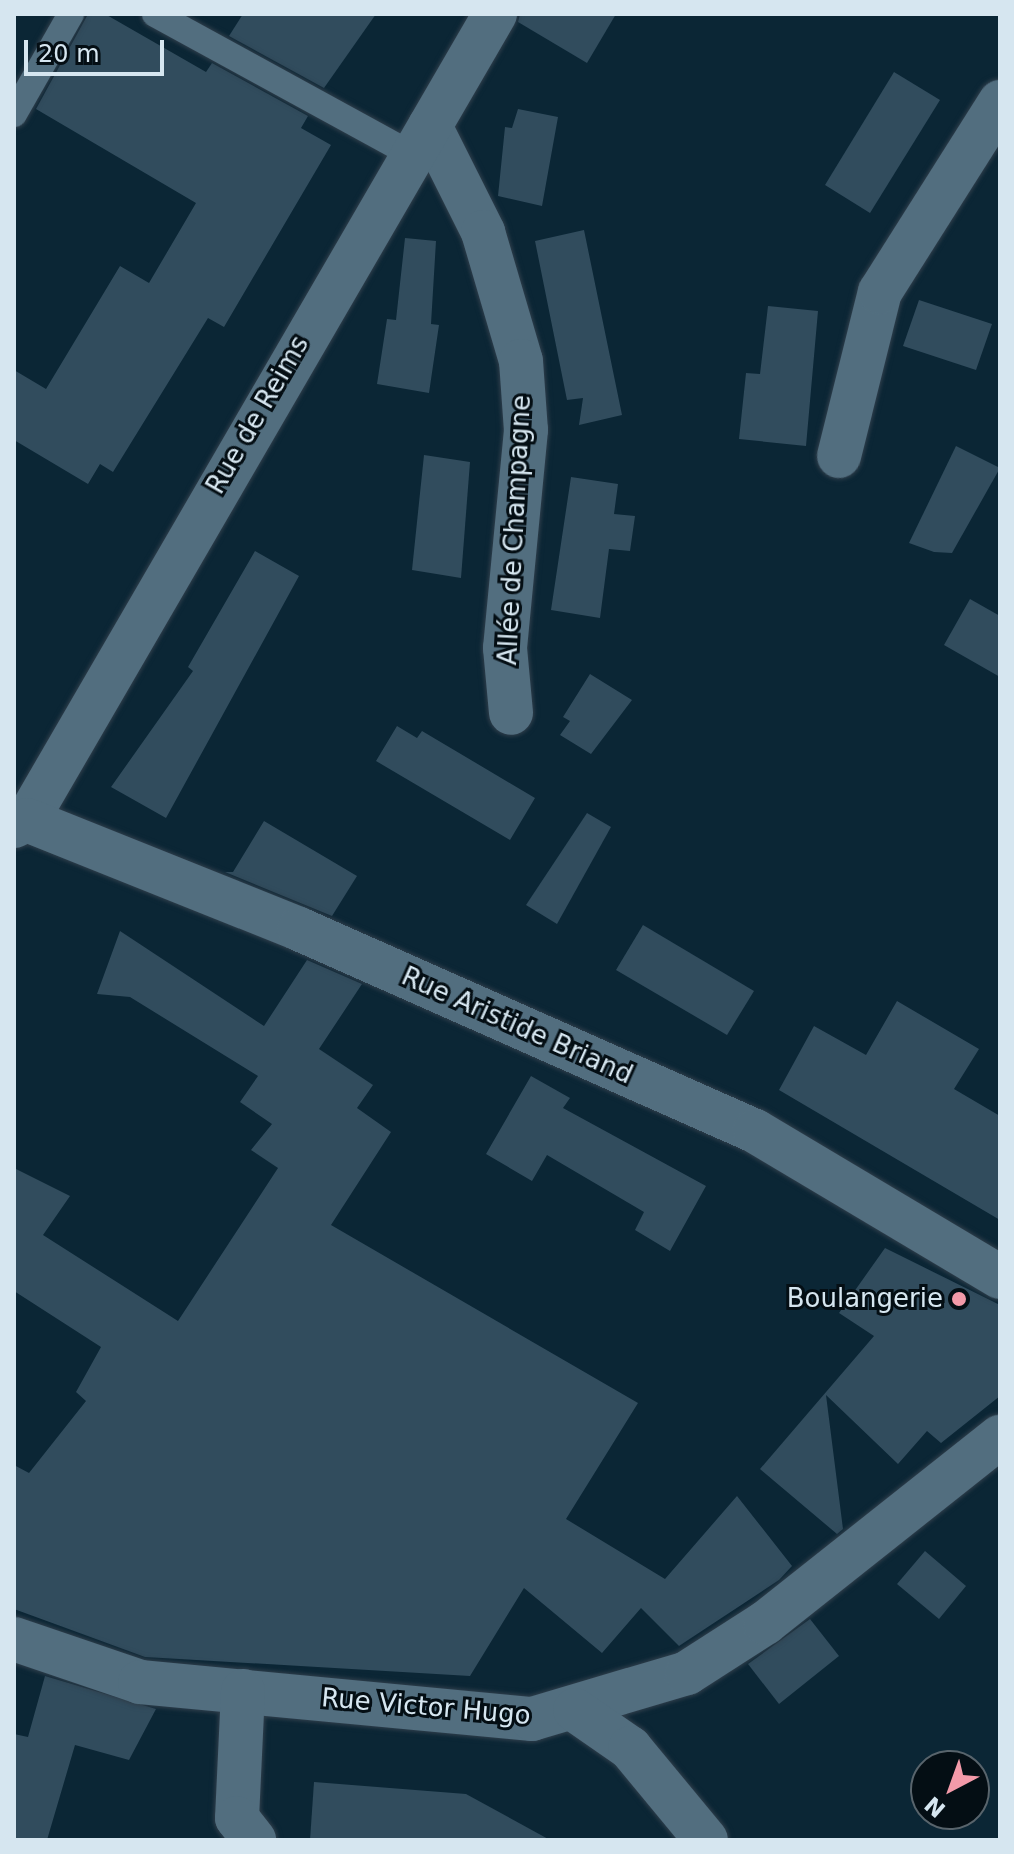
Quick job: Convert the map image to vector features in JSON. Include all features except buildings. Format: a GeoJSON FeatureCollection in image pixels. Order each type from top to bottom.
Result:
{"type":"FeatureCollection","features":[{"type":"Feature","properties":{"kind":"street","name":"Rue de Reims"},"geometry":{"type":"LineString","coordinates":[[21,823],[495,14]]}},
{"type":"Feature","properties":{"kind":"street"},"geometry":{"type":"LineString","coordinates":[[839,456],[880,292],[1000,102]]}},
{"type":"Feature","properties":{"kind":"street","name":"Allée de Champagne"},"geometry":{"type":"LineString","coordinates":[[420,140],[483,232],[521,361],[526,430],[505,648],[511,713]]}},
{"type":"Feature","properties":{"kind":"street","name":"Rue Aristide Briand"},"geometry":{"type":"LineString","coordinates":[[21,823],[299,929],[755,1131],[1000,1277]]}},
{"type":"Feature","properties":{"kind":"street","name":"Rue Victor Hugo"},"geometry":{"type":"LineString","coordinates":[[14,1639],[140,1682],[532,1719],[575,1710],[687,1673],[765,1623],[1000,1437]]}},
{"type":"Feature","properties":{"kind":"street"},"geometry":{"type":"LineString","coordinates":[[243,1691],[237,1818],[254,1840]]}},
{"type":"Feature","properties":{"kind":"street"},"geometry":{"type":"LineString","coordinates":[[575,1710],[630,1748],[706,1840]]}},
{"type":"Feature","properties":{"kind":"lane"},"geometry":{"type":"LineString","coordinates":[[14,114],[71,14]]}},
{"type":"Feature","properties":{"kind":"lane"},"geometry":{"type":"LineString","coordinates":[[155,14],[420,140]]}},
{"type":"Feature","properties":{"kind":"place","name":"Boulangerie"},"geometry":{"type":"Point","coordinates":[959,1299]}}]}
